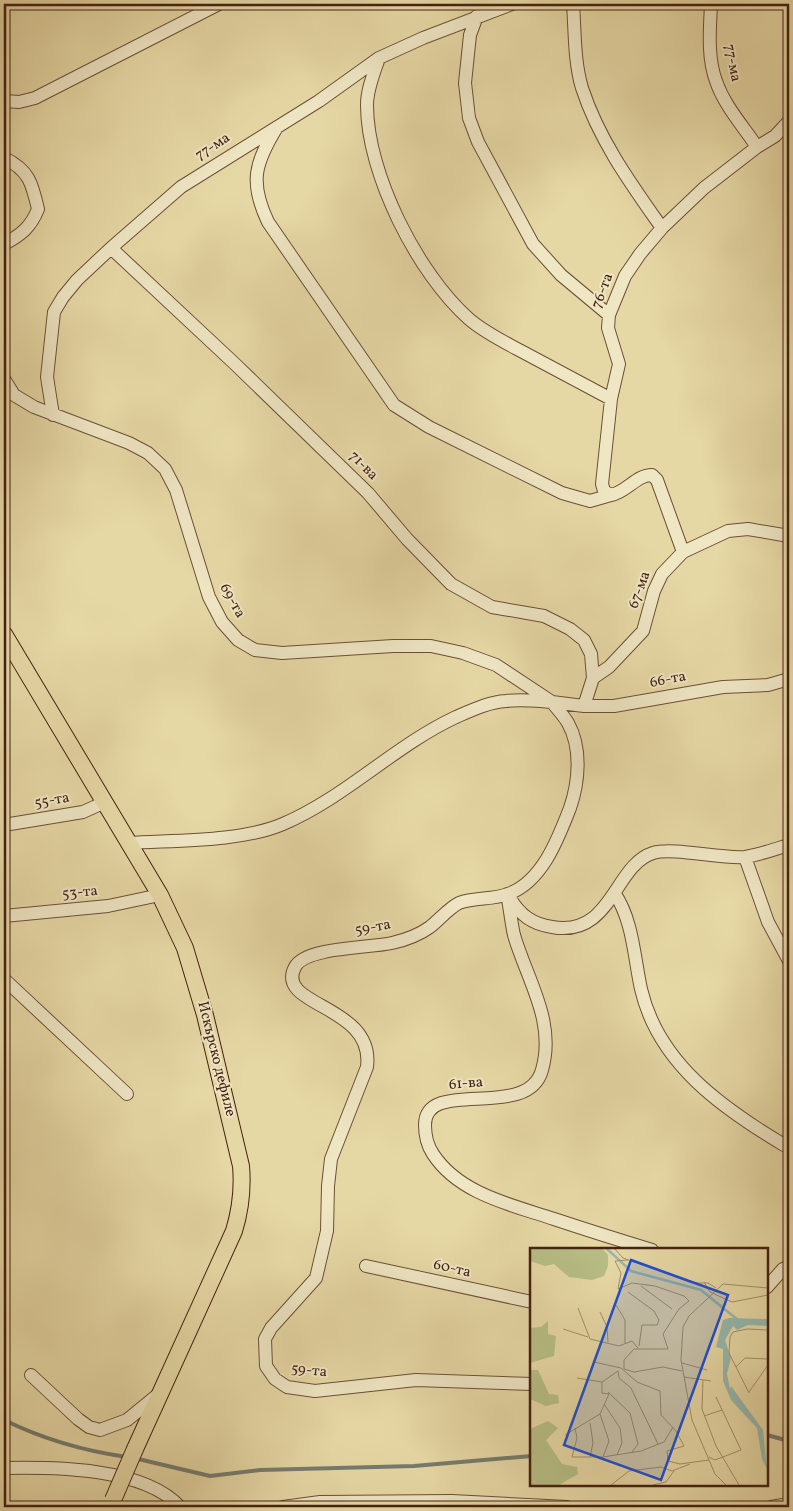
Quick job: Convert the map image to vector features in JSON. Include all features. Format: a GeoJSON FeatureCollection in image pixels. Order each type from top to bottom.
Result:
{"type":"FeatureCollection","features":[{"type":"Feature","properties":{"kind":"main road","name":"Искърско дефиле"},"geometry":{"type":"LineString","coordinates":[[4,634],[160,895],[185,948],[196,981],[230,1119],[243,1187],[241,1210],[234,1231],[135,1448],[112,1503]]}},
{"type":"Feature","properties":{"kind":"street"},"geometry":{"type":"LineString","coordinates":[[4,101],[19,102],[35,98],[219,4]]}},
{"type":"Feature","properties":{"kind":"street","name":"77-ма"},"geometry":{"type":"LineString","coordinates":[[53,415],[48,377],[54,312],[77,280],[111,248],[181,188],[319,100],[379,58],[477,16],[512,4]]}},
{"type":"Feature","properties":{"kind":"street"},"geometry":{"type":"LineString","coordinates":[[573,4],[577,64],[585,95],[615,161],[662,228]]}},
{"type":"Feature","properties":{"kind":"street","name":"77-ма"},"geometry":{"type":"LineString","coordinates":[[711,4],[711,57],[715,80],[725,100],[757,147]]}},
{"type":"Feature","properties":{"kind":"street"},"geometry":{"type":"LineString","coordinates":[[477,16],[470,35],[466,83],[469,118],[478,142],[533,244],[561,275],[609,315]]}},
{"type":"Feature","properties":{"kind":"street"},"geometry":{"type":"LineString","coordinates":[[379,58],[371,81],[367,104],[369,132],[376,164],[402,227],[429,270],[448,296],[470,320],[500,339],[611,399]]}},
{"type":"Feature","properties":{"kind":"street","name":"76-та"},"geometry":{"type":"LineString","coordinates":[[611,495],[604,490],[602,484],[611,399],[619,364],[618,355],[608,328],[609,315],[625,276],[640,254],[662,228],[704,188],[757,147],[775,136],[789,121]]}},
{"type":"Feature","properties":{"kind":"street"},"geometry":{"type":"LineString","coordinates":[[280,124],[261,154],[256,183],[259,203],[268,222],[394,405],[429,427],[562,493],[590,501],[621,493],[645,475],[652,475],[657,480],[683,552]]}},
{"type":"Feature","properties":{"kind":"street"},"geometry":{"type":"LineString","coordinates":[[4,158],[19,165],[29,178],[38,209],[33,222],[22,234],[4,244]]}},
{"type":"Feature","properties":{"kind":"street","name":"71-ва"},"geometry":{"type":"LineString","coordinates":[[111,248],[235,364],[362,487],[407,539],[451,584],[492,607],[544,616],[570,629],[584,640],[590,654],[593,678]]}},
{"type":"Feature","properties":{"kind":"street","name":"69-та"},"geometry":{"type":"LineString","coordinates":[[4,379],[14,395],[34,407],[129,443],[148,453],[165,468],[176,490],[209,597],[222,622],[238,640],[255,650],[282,653],[393,646],[431,646],[463,653],[496,665],[552,702]]}},
{"type":"Feature","properties":{"kind":"street","name":"67-ма"},"geometry":{"type":"LineString","coordinates":[[593,678],[616,660],[643,630],[654,591],[662,574],[683,552],[728,531],[748,529],[789,536]]}},
{"type":"Feature","properties":{"kind":"street"},"geometry":{"type":"LineString","coordinates":[[584,706],[593,678]]}},
{"type":"Feature","properties":{"kind":"street","name":"66-та"},"geometry":{"type":"LineString","coordinates":[[552,702],[584,706],[630,704],[723,687],[768,685],[789,679]]}},
{"type":"Feature","properties":{"kind":"street"},"geometry":{"type":"LineString","coordinates":[[129,843],[247,834],[281,825],[315,809],[414,739],[478,707],[505,701],[552,702]]}},
{"type":"Feature","properties":{"kind":"street","name":"59-та"},"geometry":{"type":"LineString","coordinates":[[530,1384],[416,1380],[315,1391],[287,1387],[275,1379],[266,1366],[264,1352],[265,1339],[271,1328],[316,1278],[327,1231],[331,1159],[367,1067],[368,1055],[360,1032],[345,1019],[301,995],[293,976],[295,967],[302,959],[314,954],[392,943],[412,937],[428,928],[457,904],[473,899],[507,894],[524,885],[537,873],[550,852],[573,800],[578,771],[576,745],[568,723],[552,702]]}},
{"type":"Feature","properties":{"kind":"street","name":"55-та"},"geometry":{"type":"LineString","coordinates":[[4,825],[68,815],[105,802]]}},
{"type":"Feature","properties":{"kind":"street"},"geometry":{"type":"LineString","coordinates":[[507,894],[518,912],[530,920],[562,929],[575,928],[587,923],[615,894],[640,862],[654,853],[745,857],[789,845]]}},
{"type":"Feature","properties":{"kind":"street"},"geometry":{"type":"LineString","coordinates":[[745,857],[768,922],[789,961]]}},
{"type":"Feature","properties":{"kind":"street","name":"61-ва"},"geometry":{"type":"LineString","coordinates":[[507,894],[514,934],[541,1008],[546,1030],[542,1072],[535,1085],[518,1095],[447,1101],[432,1107],[425,1118],[425,1135],[432,1154],[465,1185],[493,1199],[646,1248]]}},
{"type":"Feature","properties":{"kind":"street"},"geometry":{"type":"LineString","coordinates":[[615,894],[624,908],[642,992],[651,1018],[674,1059],[693,1079],[724,1104],[784,1145]]}},
{"type":"Feature","properties":{"kind":"street","name":"53-та"},"geometry":{"type":"LineString","coordinates":[[4,916],[108,906],[160,895]]}},
{"type":"Feature","properties":{"kind":"street"},"geometry":{"type":"LineString","coordinates":[[4,979],[127,1094]]}},
{"type":"Feature","properties":{"kind":"street","name":"60-та"},"geometry":{"type":"LineString","coordinates":[[366,1266],[530,1302]]}},
{"type":"Feature","properties":{"kind":"street"},"geometry":{"type":"LineString","coordinates":[[768,1286],[783,1269],[789,1266]]}},
{"type":"Feature","properties":{"kind":"street"},"geometry":{"type":"LineString","coordinates":[[31,1375],[78,1419],[89,1427],[100,1430],[127,1420],[160,1393]]}},
{"type":"Feature","properties":{"kind":"street"},"geometry":{"type":"LineString","coordinates":[[4,1468],[63,1467],[112,1475],[138,1482],[159,1492],[180,1507]]}},
{"type":"Feature","properties":{"kind":"street"},"geometry":{"type":"LineString","coordinates":[[282,1507],[320,1502],[452,1501],[567,1507]]}},
{"type":"Feature","properties":{"kind":"street"},"geometry":{"type":"LineString","coordinates":[[771,1507],[789,1504]]}},
{"type":"Feature","properties":{"kind":"waterway"},"geometry":{"type":"LineString","coordinates":[[4,1420],[64,1443],[127,1457]]}},
{"type":"Feature","properties":{"kind":"waterway"},"geometry":{"type":"LineString","coordinates":[[768,1435],[789,1441]]}},
{"type":"Feature","properties":{"kind":"waterway"},"geometry":{"type":"LineString","coordinates":[[134,1458],[210,1476],[260,1470],[414,1466],[530,1456]]}}]}
